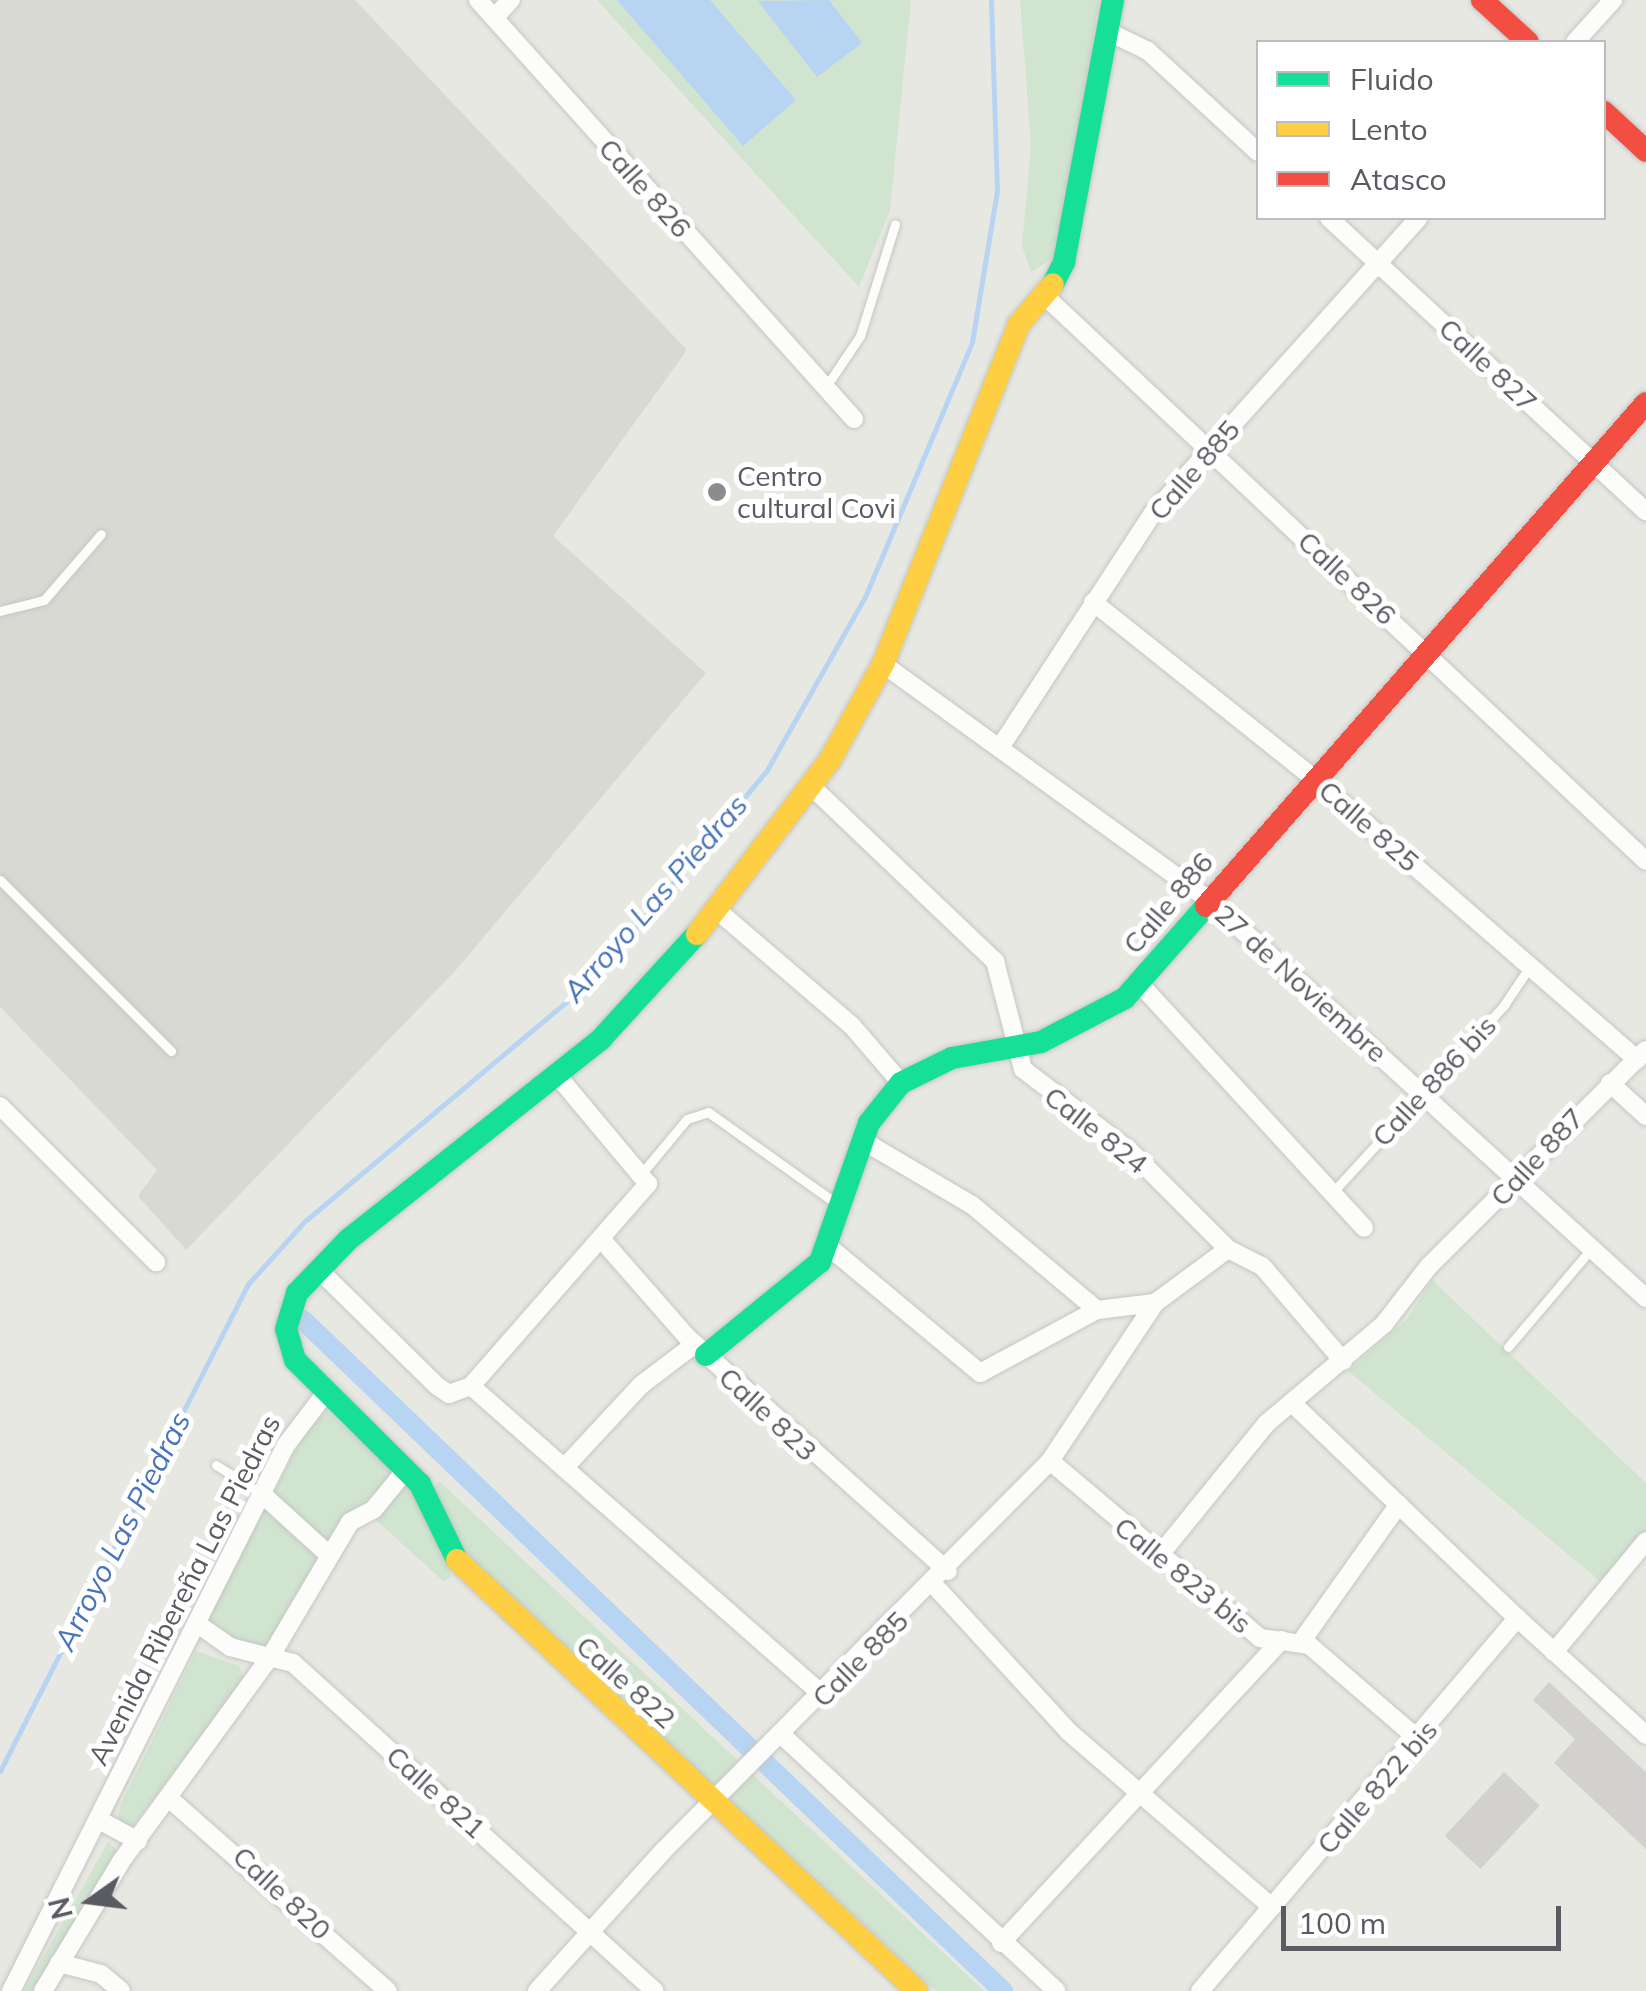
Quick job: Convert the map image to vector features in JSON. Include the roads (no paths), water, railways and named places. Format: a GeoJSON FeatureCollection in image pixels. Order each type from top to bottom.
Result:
{"type":"FeatureCollection","features":[{"type":"Feature","properties":{"kind":"street","name":"Calle 826"},"geometry":{"type":"LineString","coordinates":[[478,0],[854,419]]}},
{"type":"Feature","properties":{"kind":"street"},"geometry":{"type":"LineString","coordinates":[[494,18],[512,0]]}},
{"type":"Feature","properties":{"kind":"street"},"geometry":{"type":"LineString","coordinates":[[324,1395],[295,1360],[286,1329],[297,1293],[436,1162],[557,1075],[718,911],[812,786],[882,664],[1018,324],[1046,296],[1071,241],[1111,33],[1113,0]]}},
{"type":"Feature","properties":{"kind":"street"},"geometry":{"type":"LineString","coordinates":[[1482,0],[1526,40]]}},
{"type":"Feature","properties":{"kind":"street"},"geometry":{"type":"LineString","coordinates":[[1576,40],[1613,0]]}},
{"type":"Feature","properties":{"kind":"street"},"geometry":{"type":"LineString","coordinates":[[1111,33],[1148,51],[1256,150]]}},
{"type":"Feature","properties":{"kind":"street"},"geometry":{"type":"LineString","coordinates":[[1606,114],[1646,151]]}},
{"type":"Feature","properties":{"kind":"street","name":"Calle 827"},"geometry":{"type":"LineString","coordinates":[[1331,220],[1646,512]]}},
{"type":"Feature","properties":{"kind":"street","name":"Calle 885"},"geometry":{"type":"LineString","coordinates":[[1000,746],[1153,514],[1417,220]]}},
{"type":"Feature","properties":{"kind":"street","name":"Calle 826"},"geometry":{"type":"LineString","coordinates":[[1046,296],[1646,861]]}},
{"type":"Feature","properties":{"kind":"street","name":"Calle 886"},"geometry":{"type":"LineString","coordinates":[[700,1350],[802,1283],[829,1247],[874,1112],[900,1083],[952,1058],[1054,1036],[1140,984],[1312,778],[1646,404]]}},
{"type":"Feature","properties":{"kind":"street","name":"Calle 825"},"geometry":{"type":"LineString","coordinates":[[1093,602],[1312,778],[1530,966],[1641,1055]]}},
{"type":"Feature","properties":{"kind":"street","name":"27 de Noviembre"},"geometry":{"type":"LineString","coordinates":[[882,664],[1209,900],[1646,1298]]}},
{"type":"Feature","properties":{"kind":"street","name":"Calle 824"},"geometry":{"type":"LineString","coordinates":[[812,786],[995,961],[1012,1046],[1050,1096],[1118,1141],[1228,1249],[1262,1266],[1342,1362]]}},
{"type":"Feature","properties":{"kind":"street"},"geometry":{"type":"LineString","coordinates":[[718,911],[852,1026],[900,1083]]}},
{"type":"Feature","properties":{"kind":"street"},"geometry":{"type":"LineString","coordinates":[[1140,984],[1364,1228]]}},
{"type":"Feature","properties":{"kind":"street","name":"Calle 887"},"geometry":{"type":"LineString","coordinates":[[1158,1558],[1292,1403],[1342,1362],[1429,1266],[1641,1055]]}},
{"type":"Feature","properties":{"kind":"street"},"geometry":{"type":"LineString","coordinates":[[319,1270],[437,1386],[449,1394],[471,1386],[646,1190],[642,1173],[557,1075]]}},
{"type":"Feature","properties":{"kind":"street"},"geometry":{"type":"LineString","coordinates":[[1610,1083],[1646,1116]]}},
{"type":"Feature","properties":{"kind":"street"},"geometry":{"type":"LineString","coordinates":[[0,1106],[156,1262]]}},
{"type":"Feature","properties":{"kind":"street"},"geometry":{"type":"LineString","coordinates":[[865,1142],[972,1205],[1097,1310]]}},
{"type":"Feature","properties":{"kind":"street","name":"Calle 823"},"geometry":{"type":"LineString","coordinates":[[603,1241],[700,1350],[941,1578],[977,1639],[1134,1793],[1272,1907]]}},
{"type":"Feature","properties":{"kind":"street"},"geometry":{"type":"LineString","coordinates":[[829,1247],[970,1371],[988,1372],[1097,1310],[1155,1303],[1228,1249]]}},
{"type":"Feature","properties":{"kind":"street","name":"Calle 885"},"geometry":{"type":"LineString","coordinates":[[537,1991],[715,1804],[941,1578],[1050,1461],[1155,1303]]}},
{"type":"Feature","properties":{"kind":"street"},"geometry":{"type":"LineString","coordinates":[[564,1468],[642,1385],[700,1350]]}},
{"type":"Feature","properties":{"kind":"street"},"geometry":{"type":"LineString","coordinates":[[471,1386],[823,1696]]}},
{"type":"Feature","properties":{"kind":"street","name":"Calle 822"},"geometry":{"type":"LineString","coordinates":[[324,1395],[426,1493],[464,1573],[917,1991]]}},
{"type":"Feature","properties":{"kind":"street","name":"Avenida Ribereña Las Piedras"},"geometry":{"type":"LineString","coordinates":[[11,1991],[101,1821],[262,1494],[324,1395]]}},
{"type":"Feature","properties":{"kind":"street"},"geometry":{"type":"LineString","coordinates":[[1292,1403],[1645,1733]]}},
{"type":"Feature","properties":{"kind":"street","name":"Calle 823 bis"},"geometry":{"type":"LineString","coordinates":[[1050,1461],[1158,1558],[1260,1638],[1301,1642]]}},
{"type":"Feature","properties":{"kind":"street"},"geometry":{"type":"LineString","coordinates":[[43,1991],[138,1841],[272,1654],[350,1522],[374,1509],[406,1471]]}},
{"type":"Feature","properties":{"kind":"street"},"geometry":{"type":"LineString","coordinates":[[262,1494],[329,1555]]}},
{"type":"Feature","properties":{"kind":"street"},"geometry":{"type":"LineString","coordinates":[[1399,1504],[1301,1642],[1419,1740]]}},
{"type":"Feature","properties":{"kind":"street"},"geometry":{"type":"LineString","coordinates":[[1554,1652],[1646,1541]]}},
{"type":"Feature","properties":{"kind":"street","name":"Calle 822 bis"},"geometry":{"type":"LineString","coordinates":[[1200,1991],[1419,1740],[1518,1618]]}},
{"type":"Feature","properties":{"kind":"street","name":"Calle 821"},"geometry":{"type":"LineString","coordinates":[[199,1625],[230,1647],[272,1654],[655,1991]]}},
{"type":"Feature","properties":{"kind":"street"},"geometry":{"type":"LineString","coordinates":[[1000,1943],[1134,1793],[1282,1640]]}},
{"type":"Feature","properties":{"kind":"street"},"geometry":{"type":"LineString","coordinates":[[778,1742],[1056,1991]]}},
{"type":"Feature","properties":{"kind":"street","name":"Calle 820"},"geometry":{"type":"LineString","coordinates":[[171,1800],[388,1991]]}},
{"type":"Feature","properties":{"kind":"street"},"geometry":{"type":"LineString","coordinates":[[101,1821],[138,1841]]}},
{"type":"Feature","properties":{"kind":"street"},"geometry":{"type":"LineString","coordinates":[[59,1963],[101,1974],[121,1991]]}},
{"type":"Feature","properties":{"kind":"lane"},"geometry":{"type":"LineString","coordinates":[[825,388],[860,336],[895,224]]}},
{"type":"Feature","properties":{"kind":"lane"},"geometry":{"type":"LineString","coordinates":[[0,612],[44,600],[101,534]]}},
{"type":"Feature","properties":{"kind":"lane"},"geometry":{"type":"LineString","coordinates":[[0,880],[171,1051]]}},
{"type":"Feature","properties":{"kind":"lane","name":"Calle 886 bis"},"geometry":{"type":"LineString","coordinates":[[1332,1193],[1530,966]]}},
{"type":"Feature","properties":{"kind":"lane"},"geometry":{"type":"LineString","coordinates":[[642,1173],[686,1119],[708,1112],[843,1209]]}},
{"type":"Feature","properties":{"kind":"lane"},"geometry":{"type":"LineString","coordinates":[[1508,1347],[1591,1249]]}},
{"type":"Feature","properties":{"kind":"lane"},"geometry":{"type":"LineString","coordinates":[[216,1465],[262,1494]]}},
{"type":"Feature","properties":{"kind":"water"},"geometry":{"type":"Polygon","coordinates":[[[617,0],[710,0],[796,100],[743,146],[617,0]]]}},
{"type":"Feature","properties":{"kind":"water"},"geometry":{"type":"Polygon","coordinates":[[[829,0],[862,43],[817,77],[758,1],[829,0]]]}},
{"type":"Feature","properties":{"kind":"waterway","name":"Arroyo Las Piedras"},"geometry":{"type":"LineString","coordinates":[[0,1771],[248,1284],[305,1221],[590,982],[767,770],[865,597],[972,342],[997,191],[991,0]]}},
{"type":"Feature","properties":{"kind":"waterway"},"geometry":{"type":"LineString","coordinates":[[303,1320],[1003,1991]]}},
{"type":"Feature","properties":{"kind":"place","name":"Centro cultural Covi"},"geometry":{"type":"Point","coordinates":[717,492]}}]}
